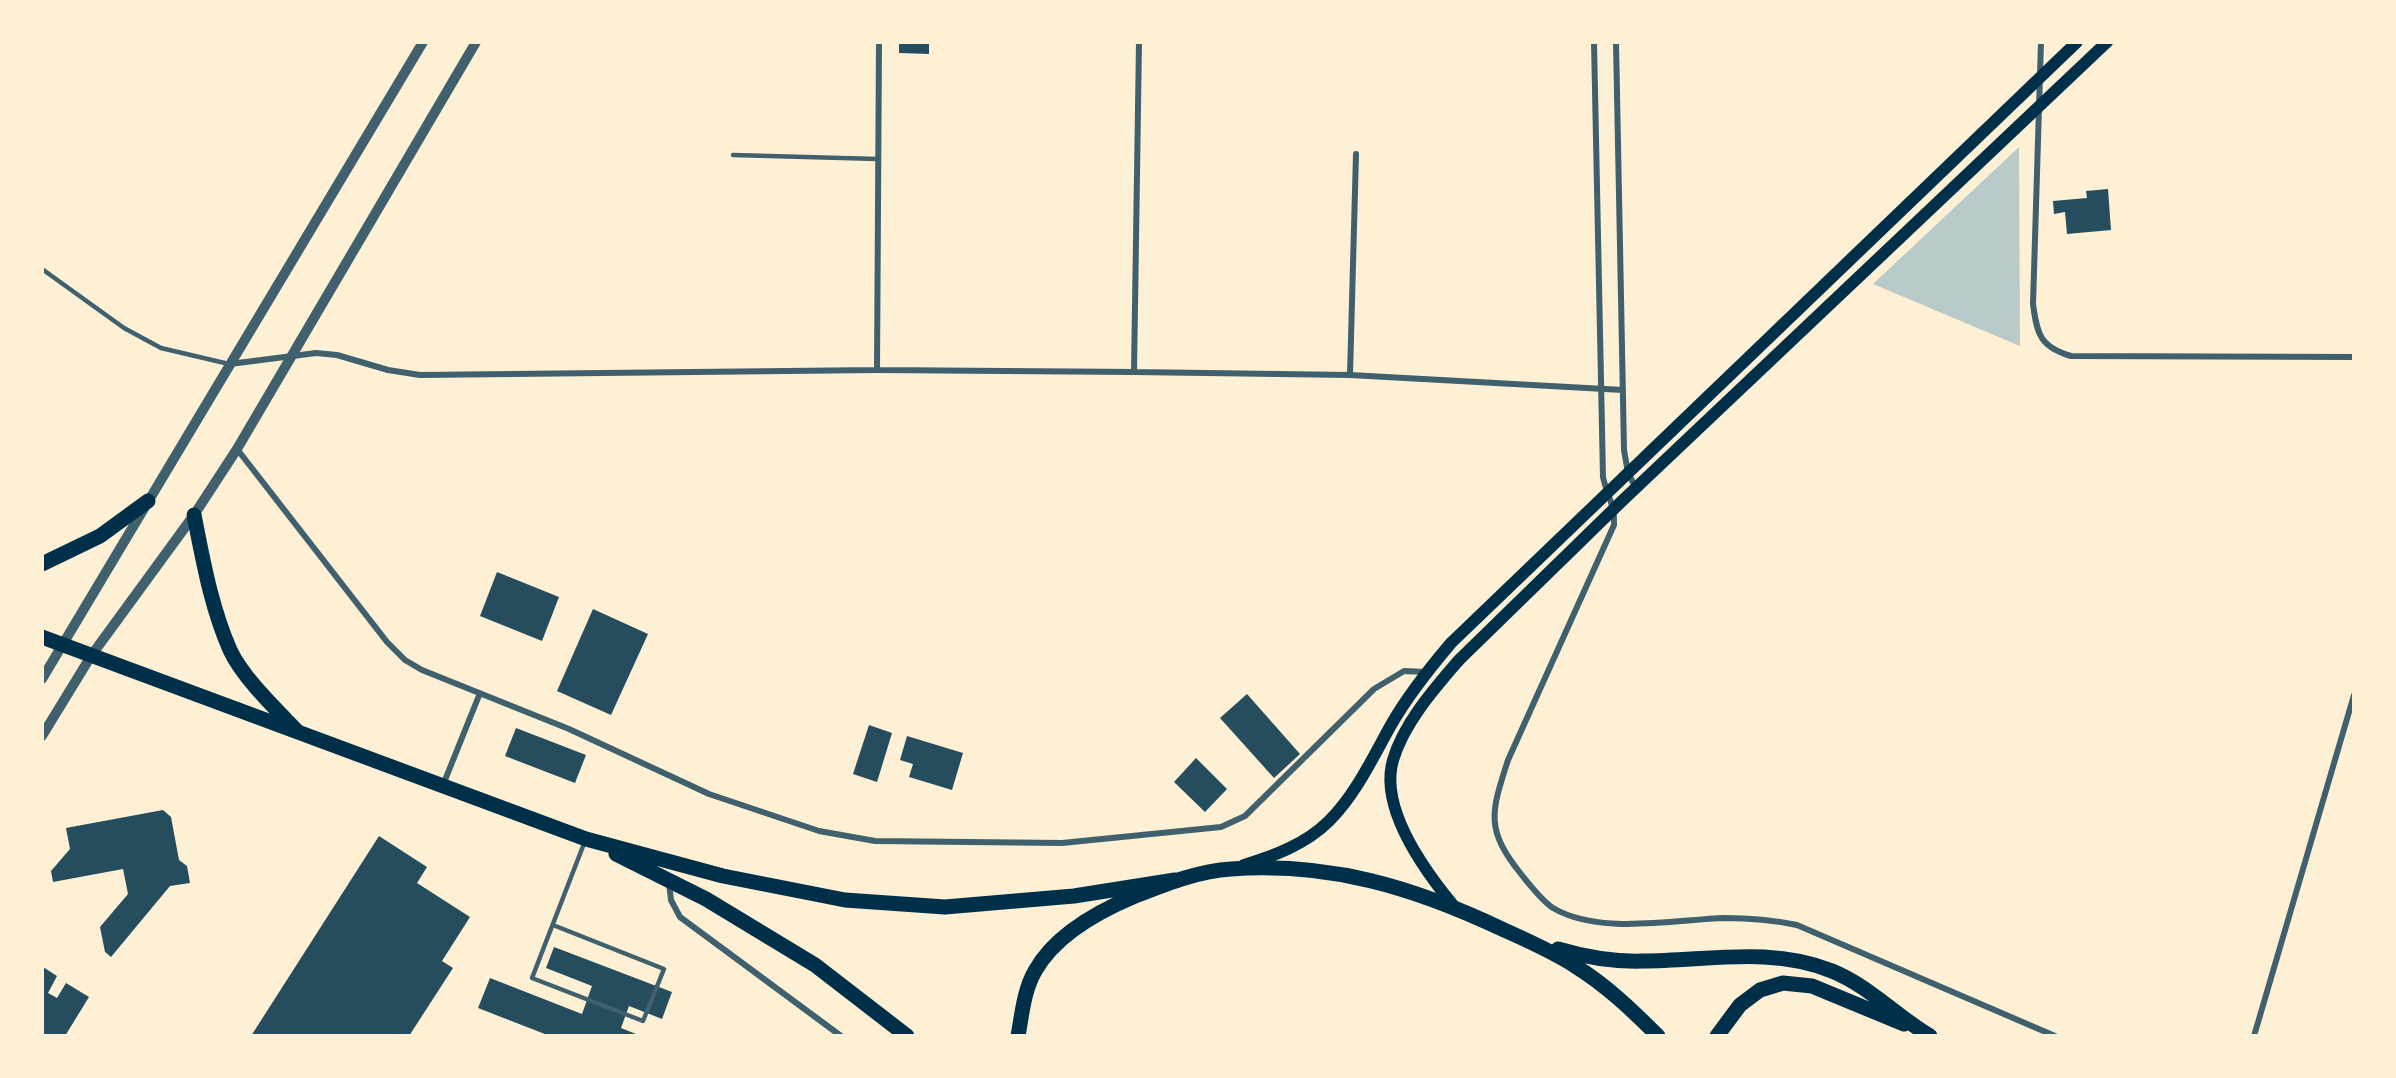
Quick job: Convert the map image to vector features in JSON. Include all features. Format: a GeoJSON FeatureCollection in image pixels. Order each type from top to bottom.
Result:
{"type":"FeatureCollection","features":[{"type":"Feature","properties":{"kind":"main road"},"geometry":{"type":"LineString","coordinates":[[42,637],[586,839],[723,876],[845,900],[945,907],[1010,903],[1175,880],[1229,869],[1288,849],[1310,836],[1330,820],[1369,766],[1391,726],[1427,672],[1451,643],[2077,42]]}},
{"type":"Feature","properties":{"kind":"main road"},"geometry":{"type":"LineString","coordinates":[[1453,905],[1413,849],[1394,802],[1390,780],[1393,761],[1405,735],[1437,687],[1458,660],[1615,507],[2108,42]]}},
{"type":"Feature","properties":{"kind":"main road"},"geometry":{"type":"LineString","coordinates":[[42,564],[100,536],[148,501]]}},
{"type":"Feature","properties":{"kind":"main road"},"geometry":{"type":"LineString","coordinates":[[194,515],[209,588],[231,651],[264,696],[300,734]]}},
{"type":"Feature","properties":{"kind":"main road"},"geometry":{"type":"LineString","coordinates":[[586,839],[706,899],[815,965],[907,1036]]}},
{"type":"Feature","properties":{"kind":"main road"},"geometry":{"type":"LineString","coordinates":[[1229,869],[1289,868],[1349,876],[1380,881],[1453,905],[1575,965],[1622,1000],[1658,1036]]}},
{"type":"Feature","properties":{"kind":"main road"},"geometry":{"type":"LineString","coordinates":[[1018,1036],[1024,999],[1035,970],[1056,944],[1112,906],[1175,880]]}},
{"type":"Feature","properties":{"kind":"main road"},"geometry":{"type":"LineString","coordinates":[[1529,941],[1607,960],[1642,962],[1742,956],[1800,961],[1831,970],[1855,982],[1928,1035]]}},
{"type":"Feature","properties":{"kind":"main road"},"geometry":{"type":"LineString","coordinates":[[1717,1036],[1740,1005],[1760,990],[1783,983],[1812,986],[1832,993],[1928,1035]]}},
{"type":"Feature","properties":{"kind":"street"},"geometry":{"type":"LineString","coordinates":[[42,678],[423,42]]}},
{"type":"Feature","properties":{"kind":"street"},"geometry":{"type":"LineString","coordinates":[[42,736],[91,657],[194,515],[237,449],[476,42]]}},
{"type":"Feature","properties":{"kind":"street"},"geometry":{"type":"LineString","coordinates":[[877,370],[879,42]]}},
{"type":"Feature","properties":{"kind":"street"},"geometry":{"type":"LineString","coordinates":[[1134,372],[1139,42]]}},
{"type":"Feature","properties":{"kind":"street"},"geometry":{"type":"LineString","coordinates":[[1594,42],[1603,477],[1606,493],[1615,507],[1614,525],[1508,760],[1496,797],[1494,826],[1500,845],[1530,885],[1551,907],[1595,921],[1626,923],[1764,919],[1797,925],[2055,1036]]}},
{"type":"Feature","properties":{"kind":"street"},"geometry":{"type":"LineString","coordinates":[[1616,42],[1624,450],[1628,473],[1635,488]]}},
{"type":"Feature","properties":{"kind":"street"},"geometry":{"type":"LineString","coordinates":[[2041,42],[2042,75],[2033,304],[2036,327],[2043,342],[2058,352],[2071,356],[2354,357]]}},
{"type":"Feature","properties":{"kind":"street"},"geometry":{"type":"LineString","coordinates":[[1350,375],[1356,154]]}},
{"type":"Feature","properties":{"kind":"street"},"geometry":{"type":"LineString","coordinates":[[229,364],[293,354],[337,355],[388,370],[420,375],[877,370],[1134,372],[1350,375],[1623,390]]}},
{"type":"Feature","properties":{"kind":"street"},"geometry":{"type":"LineString","coordinates":[[237,449],[387,642],[405,660],[569,729],[709,794],[819,831],[875,840],[1062,843],[1221,827],[1245,816],[1374,689],[1404,671],[1427,672]]}},
{"type":"Feature","properties":{"kind":"street"},"geometry":{"type":"LineString","coordinates":[[443,786],[480,693]]}},
{"type":"Feature","properties":{"kind":"street"},"geometry":{"type":"LineString","coordinates":[[2254,1036],[2354,695]]}},
{"type":"Feature","properties":{"kind":"street"},"geometry":{"type":"LineString","coordinates":[[668,880],[671,900],[680,917],[841,1036]]}},
{"type":"Feature","properties":{"kind":"lane"},"geometry":{"type":"LineString","coordinates":[[733,155],[878,159]]}},
{"type":"Feature","properties":{"kind":"lane"},"geometry":{"type":"LineString","coordinates":[[42,268],[124,328],[161,348],[229,364]]}},
{"type":"Feature","properties":{"kind":"lane"},"geometry":{"type":"LineString","coordinates":[[553,925],[664,969],[643,1021],[532,978],[586,839]]}},
{"type":"Feature","properties":{"kind":"shaded area"},"geometry":{"type":"Polygon","coordinates":[[[2019,147],[2020,346],[1873,284],[2019,147]]]}},
{"type":"Feature","properties":{"kind":"building"},"geometry":{"type":"Polygon","coordinates":[[[899,42],[929,42],[929,54],[899,53],[899,42]]]}},
{"type":"Feature","properties":{"kind":"building"},"geometry":{"type":"Polygon","coordinates":[[[2108,189],[2111,230],[2067,234],[2065,212],[2054,214],[2053,201],[2087,198],[2086,191],[2108,189]]]}},
{"type":"Feature","properties":{"kind":"building"},"geometry":{"type":"Polygon","coordinates":[[[497,572],[559,597],[542,641],[480,616],[497,572]]]}},
{"type":"Feature","properties":{"kind":"building"},"geometry":{"type":"Polygon","coordinates":[[[593,609],[648,634],[611,715],[557,691],[593,609]]]}},
{"type":"Feature","properties":{"kind":"building"},"geometry":{"type":"Polygon","coordinates":[[[1247,694],[1300,754],[1274,778],[1220,718],[1247,694]]]}},
{"type":"Feature","properties":{"kind":"building"},"geometry":{"type":"Polygon","coordinates":[[[869,725],[892,733],[877,782],[853,774],[869,725]]]}},
{"type":"Feature","properties":{"kind":"building"},"geometry":{"type":"Polygon","coordinates":[[[516,728],[586,755],[575,783],[505,756],[516,728]]]}},
{"type":"Feature","properties":{"kind":"building"},"geometry":{"type":"Polygon","coordinates":[[[907,736],[963,753],[952,790],[909,777],[913,764],[900,760],[907,736]]]}},
{"type":"Feature","properties":{"kind":"building"},"geometry":{"type":"Polygon","coordinates":[[[1196,758],[1227,789],[1205,812],[1174,782],[1196,758]]]}},
{"type":"Feature","properties":{"kind":"building"},"geometry":{"type":"Polygon","coordinates":[[[163,810],[171,817],[179,860],[187,866],[190,883],[170,886],[111,957],[105,952],[100,927],[128,894],[123,869],[53,882],[51,871],[70,849],[66,828],[163,810]]]}},
{"type":"Feature","properties":{"kind":"building"},"geometry":{"type":"Polygon","coordinates":[[[379,836],[427,867],[417,883],[470,917],[442,961],[453,968],[409,1036],[251,1036],[379,836]]]}},
{"type":"Feature","properties":{"kind":"building"},"geometry":{"type":"Polygon","coordinates":[[[554,947],[672,992],[662,1019],[629,1006],[621,1028],[641,1036],[550,1036],[478,1008],[490,978],[582,1014],[592,986],[546,968],[554,947]]]}},
{"type":"Feature","properties":{"kind":"building"},"geometry":{"type":"Polygon","coordinates":[[[43,967],[57,976],[48,993],[57,998],[66,983],[89,997],[65,1036],[42,1036],[43,967]]]}}]}
